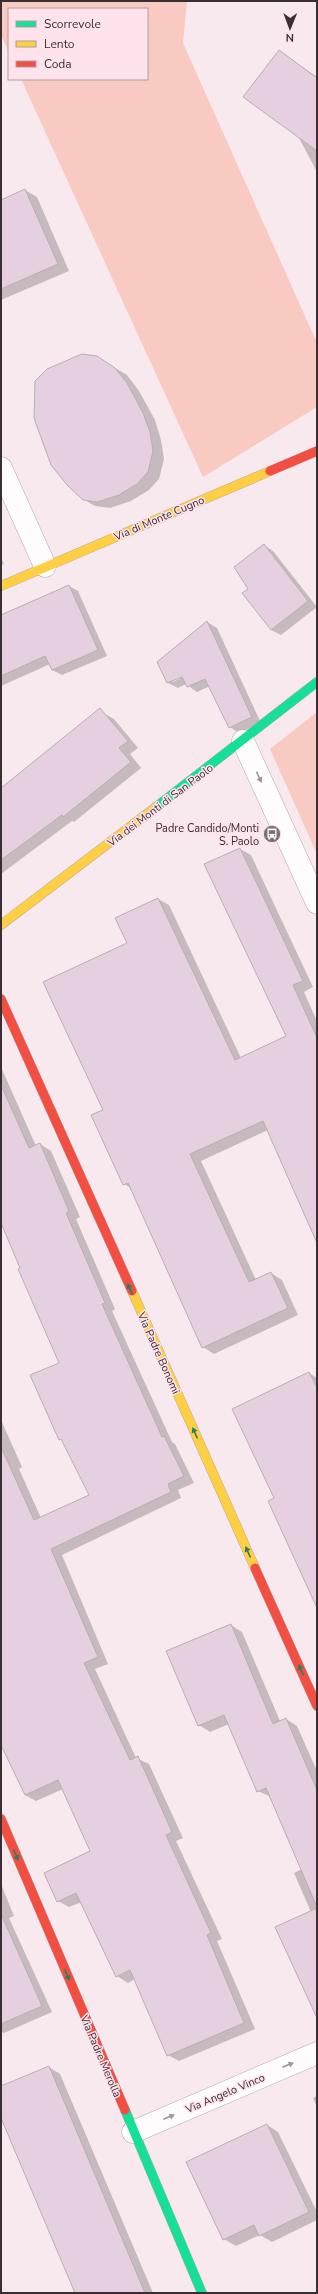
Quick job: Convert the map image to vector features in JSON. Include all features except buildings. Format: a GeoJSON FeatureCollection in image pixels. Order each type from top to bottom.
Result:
{"type":"FeatureCollection","features":[{"type":"Feature","properties":{"kind":"street","name":"Via di Monte Cugno"},"geometry":{"type":"LineString","coordinates":[[1,586],[317,450]]}},
{"type":"Feature","properties":{"kind":"street"},"geometry":{"type":"LineString","coordinates":[[1,468],[45,566]]}},
{"type":"Feature","properties":{"kind":"street","name":"Via dei Monti di San Paolo"},"geometry":{"type":"LineString","coordinates":[[1,925],[243,741],[317,682]]}},
{"type":"Feature","properties":{"kind":"street"},"geometry":{"type":"LineString","coordinates":[[243,741],[317,904]]}},
{"type":"Feature","properties":{"kind":"street","name":"Via Padre Bonomi"},"geometry":{"type":"LineString","coordinates":[[1,999],[317,1706]]}},
{"type":"Feature","properties":{"kind":"street","name":"Via Padre Merolla"},"geometry":{"type":"LineString","coordinates":[[1,1819],[202,2293]]}},
{"type":"Feature","properties":{"kind":"street","name":"Via Angelo Vinco"},"geometry":{"type":"LineString","coordinates":[[133,2132],[317,2053]]}},
{"type":"Feature","properties":{"kind":"shaded area"},"geometry":{"type":"Polygon","coordinates":[[[1,1],[187,1],[183,43],[317,343],[317,407],[203,477],[21,80],[148,80],[148,8],[8,8],[8,51],[1,35],[1,1]]]}},
{"type":"Feature","properties":{"kind":"shaded area"},"geometry":{"type":"Polygon","coordinates":[[[317,712],[317,854],[270,749],[317,712]]]}},
{"type":"Feature","properties":{"kind":"traffic: fast"},"geometry":{"type":"LineString","coordinates":[[156,807],[317,682]]}},
{"type":"Feature","properties":{"kind":"traffic: fast"},"geometry":{"type":"LineString","coordinates":[[125,2110],[202,2293]]}},
{"type":"Feature","properties":{"kind":"traffic: slow"},"geometry":{"type":"LineString","coordinates":[[1,586],[270,471]]}},
{"type":"Feature","properties":{"kind":"traffic: slow"},"geometry":{"type":"LineString","coordinates":[[1,925],[156,807]]}},
{"type":"Feature","properties":{"kind":"traffic: slow"},"geometry":{"type":"LineString","coordinates":[[132,1291],[255,1568]]}},
{"type":"Feature","properties":{"kind":"traffic: jam"},"geometry":{"type":"LineString","coordinates":[[270,471],[317,451]]}},
{"type":"Feature","properties":{"kind":"traffic: jam"},"geometry":{"type":"LineString","coordinates":[[1,999],[132,1291]]}},
{"type":"Feature","properties":{"kind":"traffic: jam"},"geometry":{"type":"LineString","coordinates":[[255,1568],[317,1706]]}},
{"type":"Feature","properties":{"kind":"traffic: jam"},"geometry":{"type":"LineString","coordinates":[[1,1819],[125,2110]]}},
{"type":"Feature","properties":{"kind":"place","name":"Padre Candido/Monti S. Paolo"},"geometry":{"type":"Point","coordinates":[272,834]}}]}
